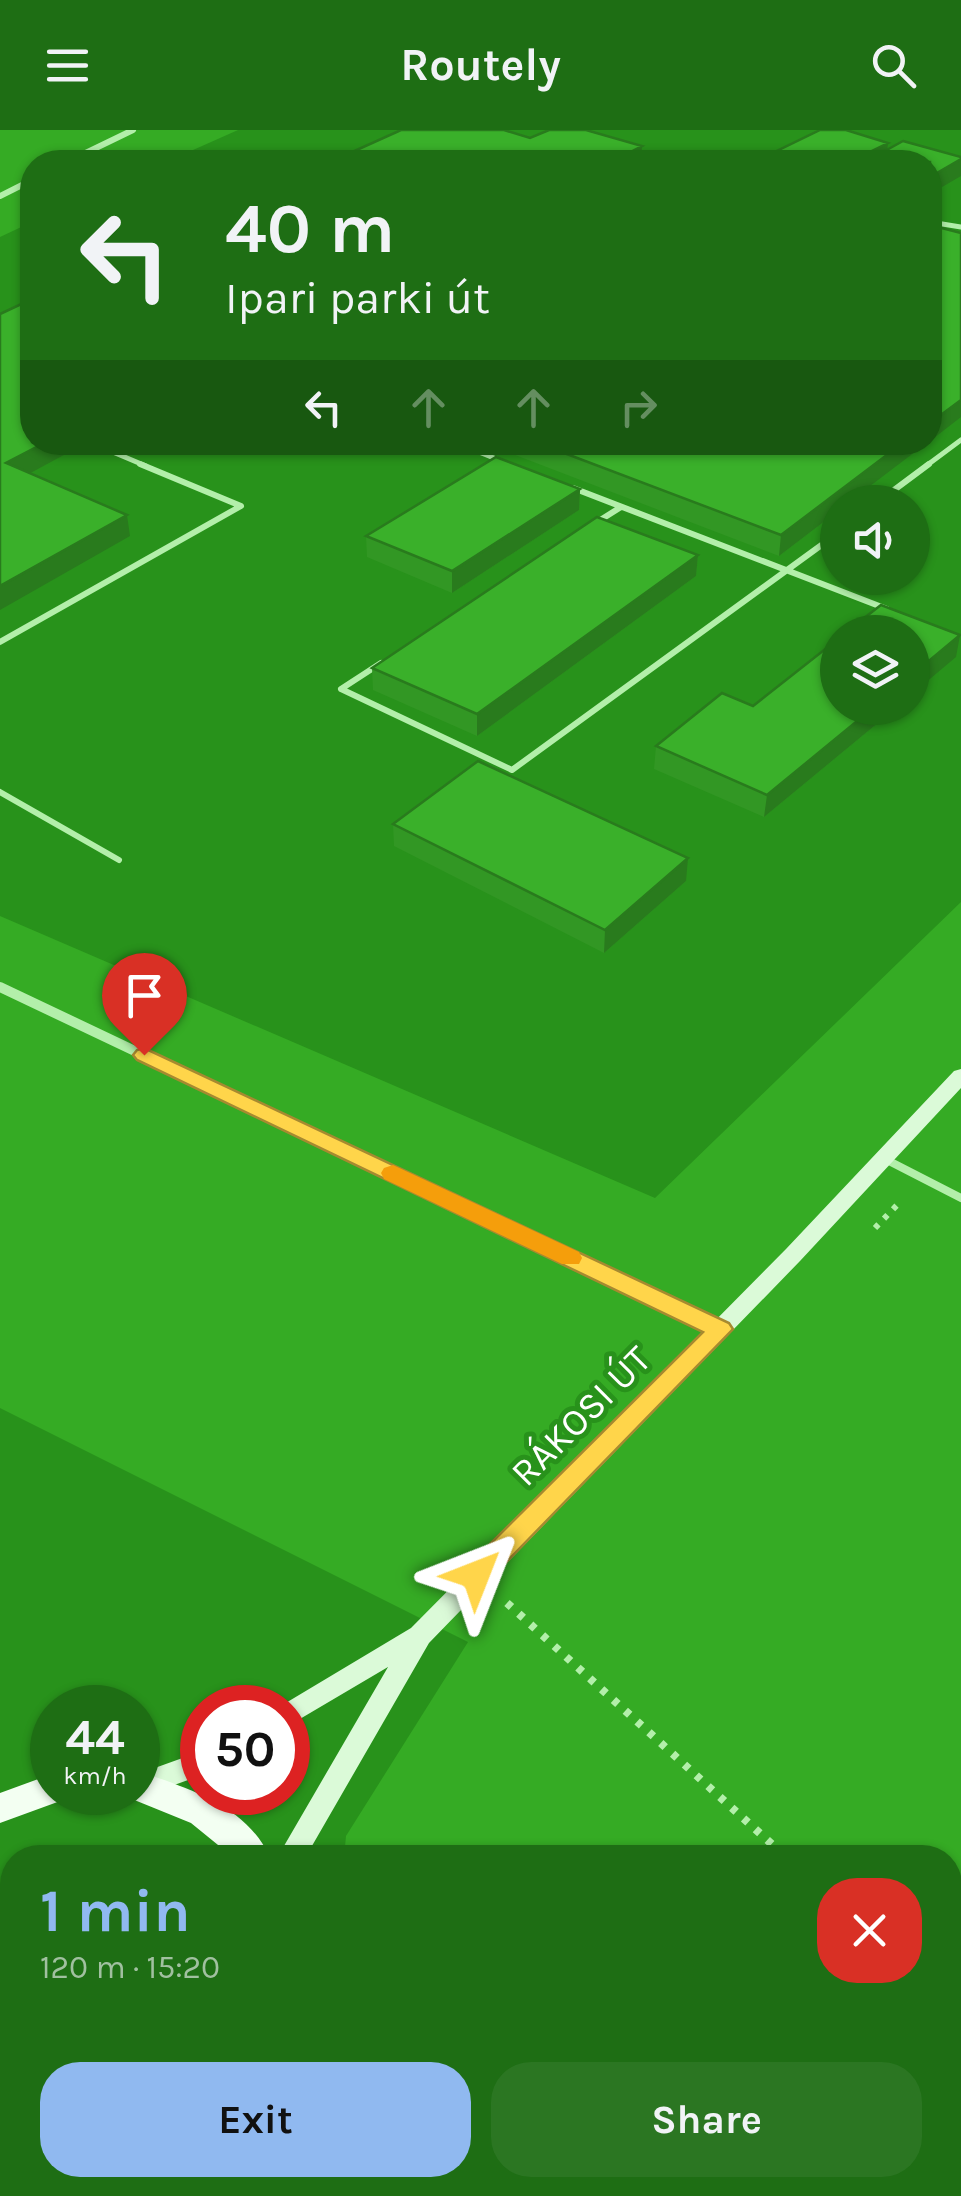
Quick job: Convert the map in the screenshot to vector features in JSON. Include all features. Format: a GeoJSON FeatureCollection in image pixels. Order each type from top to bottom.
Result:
{"type":"FeatureCollection","features":[{"type":"Feature","properties":{"kind":"main road","name":"RÁKOSI ÚT"},"geometry":{"type":"LineString","coordinates":[[298,1845],[420,1635],[721,1329],[961,1076]]}},
{"type":"Feature","properties":{"kind":"main road","name":"RÁKOSI ÚT"},"geometry":{"type":"LineString","coordinates":[[310,1702],[420,1635]]}},
{"type":"Feature","properties":{"kind":"main road"},"geometry":{"type":"LineString","coordinates":[[160,1793],[197,1806],[246,1845]]}},
{"type":"Feature","properties":{"kind":"main road"},"geometry":{"type":"LineString","coordinates":[[0,1808],[30,1797]]}},
{"type":"Feature","properties":{"kind":"street"},"geometry":{"type":"LineString","coordinates":[[92,150],[133,130]]}},
{"type":"Feature","properties":{"kind":"street"},"geometry":{"type":"LineString","coordinates":[[0,987],[721,1329]]}},
{"type":"Feature","properties":{"kind":"lane"},"geometry":{"type":"LineString","coordinates":[[0,642],[241,506],[121,455]]}},
{"type":"Feature","properties":{"kind":"lane"},"geometry":{"type":"LineString","coordinates":[[487,455],[510,464]]}},
{"type":"Feature","properties":{"kind":"lane"},"geometry":{"type":"LineString","coordinates":[[901,485],[941,455]]}},
{"type":"Feature","properties":{"kind":"lane"},"geometry":{"type":"LineString","coordinates":[[566,485],[888,609]]}},
{"type":"Feature","properties":{"kind":"lane"},"geometry":{"type":"LineString","coordinates":[[588,528],[622,507]]}},
{"type":"Feature","properties":{"kind":"lane"},"geometry":{"type":"LineString","coordinates":[[390,657],[341,690],[512,770],[820,546]]}},
{"type":"Feature","properties":{"kind":"lane"},"geometry":{"type":"LineString","coordinates":[[0,792],[119,860]]}},
{"type":"Feature","properties":{"kind":"lane"},"geometry":{"type":"LineString","coordinates":[[884,1158],[961,1198]]}},
{"type":"Feature","properties":{"kind":"path"},"geometry":{"type":"LineString","coordinates":[[476,1575],[773,1845]]}},
{"type":"Feature","properties":{"kind":"green space"},"geometry":{"type":"Polygon","coordinates":[[[0,130],[238,130],[193,150],[20,150],[20,228],[0,237],[0,130]]]}},
{"type":"Feature","properties":{"kind":"green space"},"geometry":{"type":"Polygon","coordinates":[[[961,902],[961,1845],[345,1845],[346,1836],[468,1642],[0,1408],[0,916],[655,1198],[961,902]]]}},
{"type":"Feature","properties":{"kind":"building"},"geometry":{"type":"Polygon","coordinates":[[[401,130],[504,130],[530,138],[549,130],[586,130],[642,146],[634,150],[357,150],[401,130]]]}},
{"type":"Feature","properties":{"kind":"building"},"geometry":{"type":"Polygon","coordinates":[[[820,130],[846,130],[888,143],[874,150],[779,150],[820,130]]]}},
{"type":"Feature","properties":{"kind":"building"},"geometry":{"type":"Polygon","coordinates":[[[903,141],[936,150],[887,150],[903,141]]]}},
{"type":"Feature","properties":{"kind":"building"},"geometry":{"type":"Polygon","coordinates":[[[942,152],[961,159],[942,170],[942,152]]]}},
{"type":"Feature","properties":{"kind":"building"},"geometry":{"type":"Polygon","coordinates":[[[942,228],[961,233],[961,400],[942,414],[942,228]]]}},
{"type":"Feature","properties":{"kind":"building"},"geometry":{"type":"Polygon","coordinates":[[[20,305],[21,455],[6,463],[127,515],[0,586],[0,314],[20,305]]]}},
{"type":"Feature","properties":{"kind":"building"},"geometry":{"type":"Polygon","coordinates":[[[569,455],[887,455],[847,485],[820,485],[820,506],[781,535],[569,455]]]}},
{"type":"Feature","properties":{"kind":"building"},"geometry":{"type":"Polygon","coordinates":[[[496,457],[580,489],[452,571],[366,536],[496,457]]]}},
{"type":"Feature","properties":{"kind":"building"},"geometry":{"type":"Polygon","coordinates":[[[597,517],[698,555],[477,714],[372,668],[597,517]]]}},
{"type":"Feature","properties":{"kind":"building"},"geometry":{"type":"Polygon","coordinates":[[[881,605],[907,615],[868,615],[881,605]]]}},
{"type":"Feature","properties":{"kind":"building"},"geometry":{"type":"Polygon","coordinates":[[[930,624],[960,635],[930,660],[930,624]]]}},
{"type":"Feature","properties":{"kind":"building"},"geometry":{"type":"Polygon","coordinates":[[[820,653],[820,725],[852,725],[767,795],[656,746],[722,693],[753,706],[820,653]]]}},
{"type":"Feature","properties":{"kind":"building"},"geometry":{"type":"Polygon","coordinates":[[[478,761],[688,858],[605,930],[393,824],[478,761]]]}},
{"type":"Feature","properties":{"kind":"slow traffic"},"geometry":{"type":"LineString","coordinates":[[393,1173],[571,1258]]}},
{"type":"Feature","properties":{"kind":"route"},"geometry":{"type":"LineString","coordinates":[[144,1055],[721,1329],[476,1575]]}}]}
